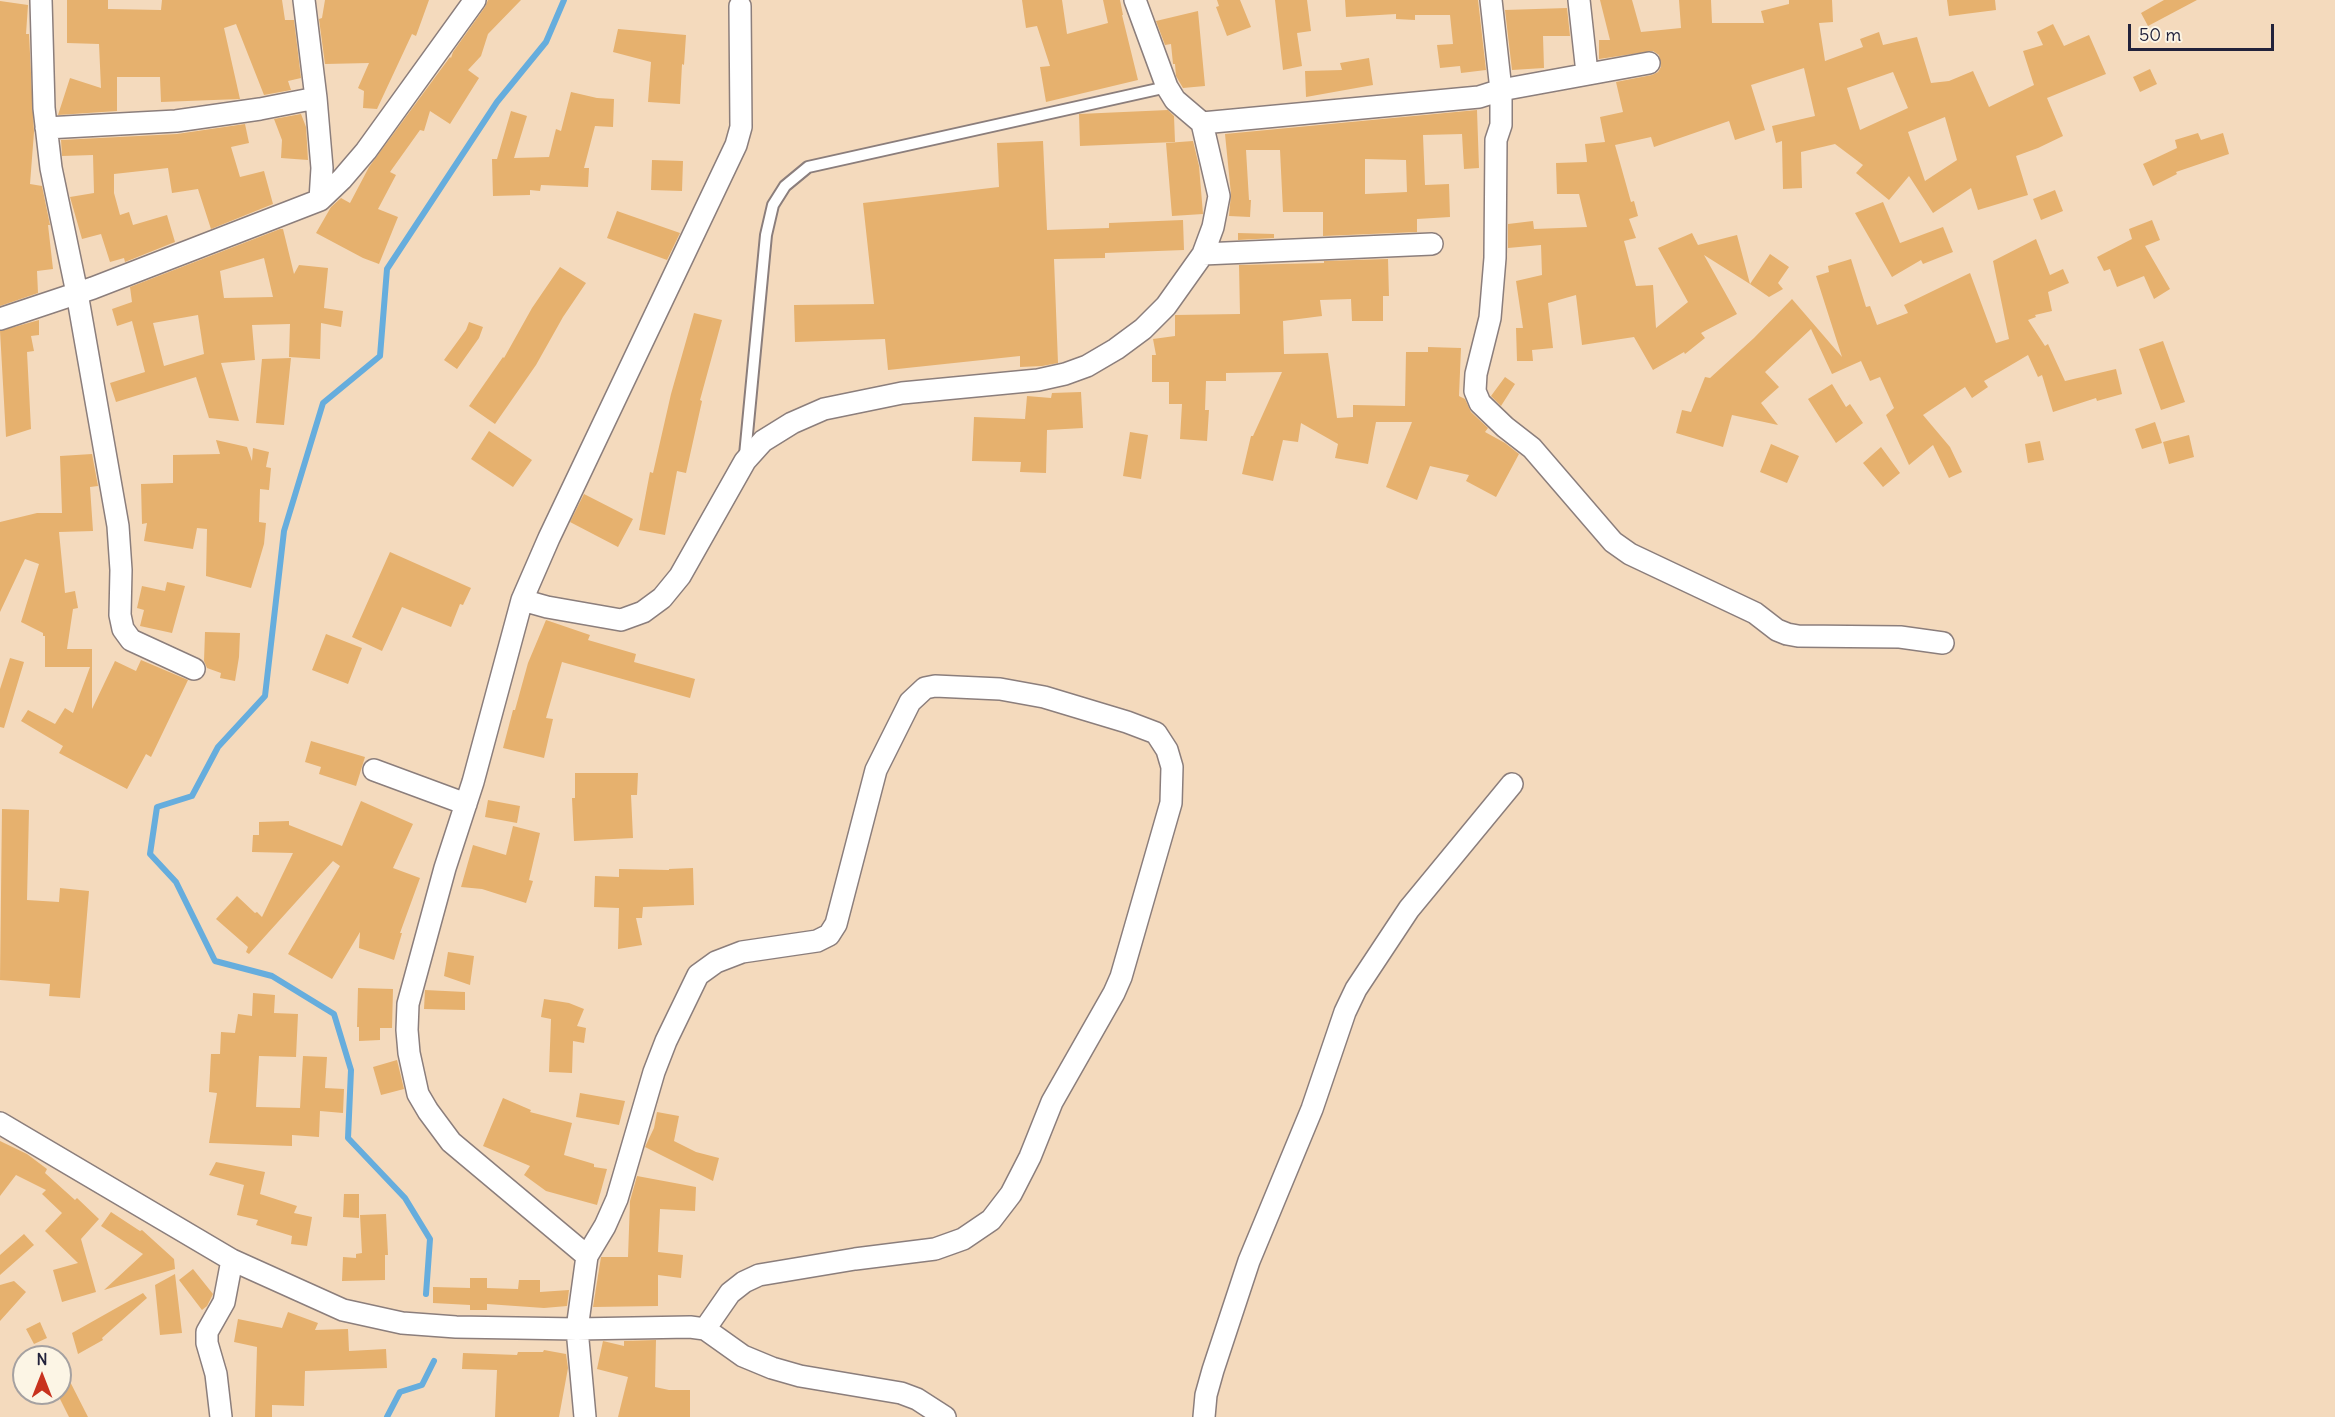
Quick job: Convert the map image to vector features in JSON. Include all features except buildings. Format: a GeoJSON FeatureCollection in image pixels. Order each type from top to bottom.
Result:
{"type":"FeatureCollection","features":[{"type":"Feature","properties":{"kind":"street"},"geometry":{"type":"LineString","coordinates":[[41,0],[46,128],[55,196],[77,293],[118,526],[121,570],[120,615],[123,629],[131,640],[194,669]]}},
{"type":"Feature","properties":{"kind":"street"},"geometry":{"type":"LineString","coordinates":[[304,0],[322,168],[320,200]]}},
{"type":"Feature","properties":{"kind":"street"},"geometry":{"type":"LineString","coordinates":[[0,320],[320,200],[366,151],[475,0]]}},
{"type":"Feature","properties":{"kind":"street"},"geometry":{"type":"LineString","coordinates":[[522,600],[547,607],[621,620],[643,612],[662,598],[680,576],[745,461],[764,441],[792,423],[824,410],[902,393],[1038,380],[1087,366],[1116,349],[1143,329],[1166,306],[1203,254],[1219,196],[1202,123],[1174,100],[1135,0]]}},
{"type":"Feature","properties":{"kind":"street"},"geometry":{"type":"LineString","coordinates":[[1491,0],[1501,90],[1501,125],[1496,140],[1495,258],[1490,318],[1476,374],[1475,390],[1480,403],[1505,428],[1532,448],[1613,542],[1630,554],[1755,613],[1777,630],[1787,634],[1899,637],[1943,643]]}},
{"type":"Feature","properties":{"kind":"street"},"geometry":{"type":"LineString","coordinates":[[1579,0],[1587,73]]}},
{"type":"Feature","properties":{"kind":"street"},"geometry":{"type":"LineString","coordinates":[[587,1256],[451,1142],[428,1111],[418,1094],[409,1053],[408,1004],[522,600],[549,538],[736,145],[741,127],[740,6]]}},
{"type":"Feature","properties":{"kind":"street"},"geometry":{"type":"LineString","coordinates":[[1202,123],[1479,97],[1501,90],[1649,63]]}},
{"type":"Feature","properties":{"kind":"street"},"geometry":{"type":"LineString","coordinates":[[46,128],[176,121],[316,98]]}},
{"type":"Feature","properties":{"kind":"street"},"geometry":{"type":"LineString","coordinates":[[1203,254],[1432,244]]}},
{"type":"Feature","properties":{"kind":"street"},"geometry":{"type":"LineString","coordinates":[[585,1417],[577,1329],[587,1256],[605,1226],[616,1199],[654,1072],[666,1041],[698,975],[716,962],[742,952],[817,942],[829,935],[836,924],[876,770],[910,702],[925,688],[935,686],[1000,689],[1044,697],[1156,733],[1167,750],[1172,767],[1171,803],[1121,976],[1114,993],[1052,1102],[1030,1156],[1011,1194],[991,1220],[963,1239],[935,1250],[855,1259],[759,1275],[744,1282],[730,1293],[705,1329]]}},
{"type":"Feature","properties":{"kind":"street"},"geometry":{"type":"LineString","coordinates":[[374,770],[466,804]]}},
{"type":"Feature","properties":{"kind":"street"},"geometry":{"type":"LineString","coordinates":[[1204,1417],[1212,1370],[1249,1261],[1311,1109],[1345,1012],[1356,989],[1409,909],[1512,784]]}},
{"type":"Feature","properties":{"kind":"street"},"geometry":{"type":"LineString","coordinates":[[0,1123],[232,1260],[343,1310],[402,1323],[456,1327],[577,1329],[690,1327],[705,1329],[743,1356],[772,1368],[801,1376],[901,1393],[917,1399],[945,1417]]}},
{"type":"Feature","properties":{"kind":"street"},"geometry":{"type":"LineString","coordinates":[[221,1417],[216,1374],[207,1343],[207,1332],[224,1302],[232,1260]]}},
{"type":"Feature","properties":{"kind":"lane"},"geometry":{"type":"LineString","coordinates":[[745,461],[766,235],[773,205],[786,186],[808,167],[1167,87]]}},
{"type":"Feature","properties":{"kind":"waterway"},"geometry":{"type":"LineString","coordinates":[[426,1294],[430,1239],[405,1198],[348,1138],[351,1070],[334,1014],[272,976],[215,961],[176,882],[150,854],[157,807],[192,796],[218,747],[265,696],[284,531],[323,403],[380,356],[387,269],[497,102],[546,42],[564,0]]}},
{"type":"Feature","properties":{"kind":"waterway"},"geometry":{"type":"LineString","coordinates":[[387,1417],[400,1392],[422,1385],[434,1361]]}}]}
